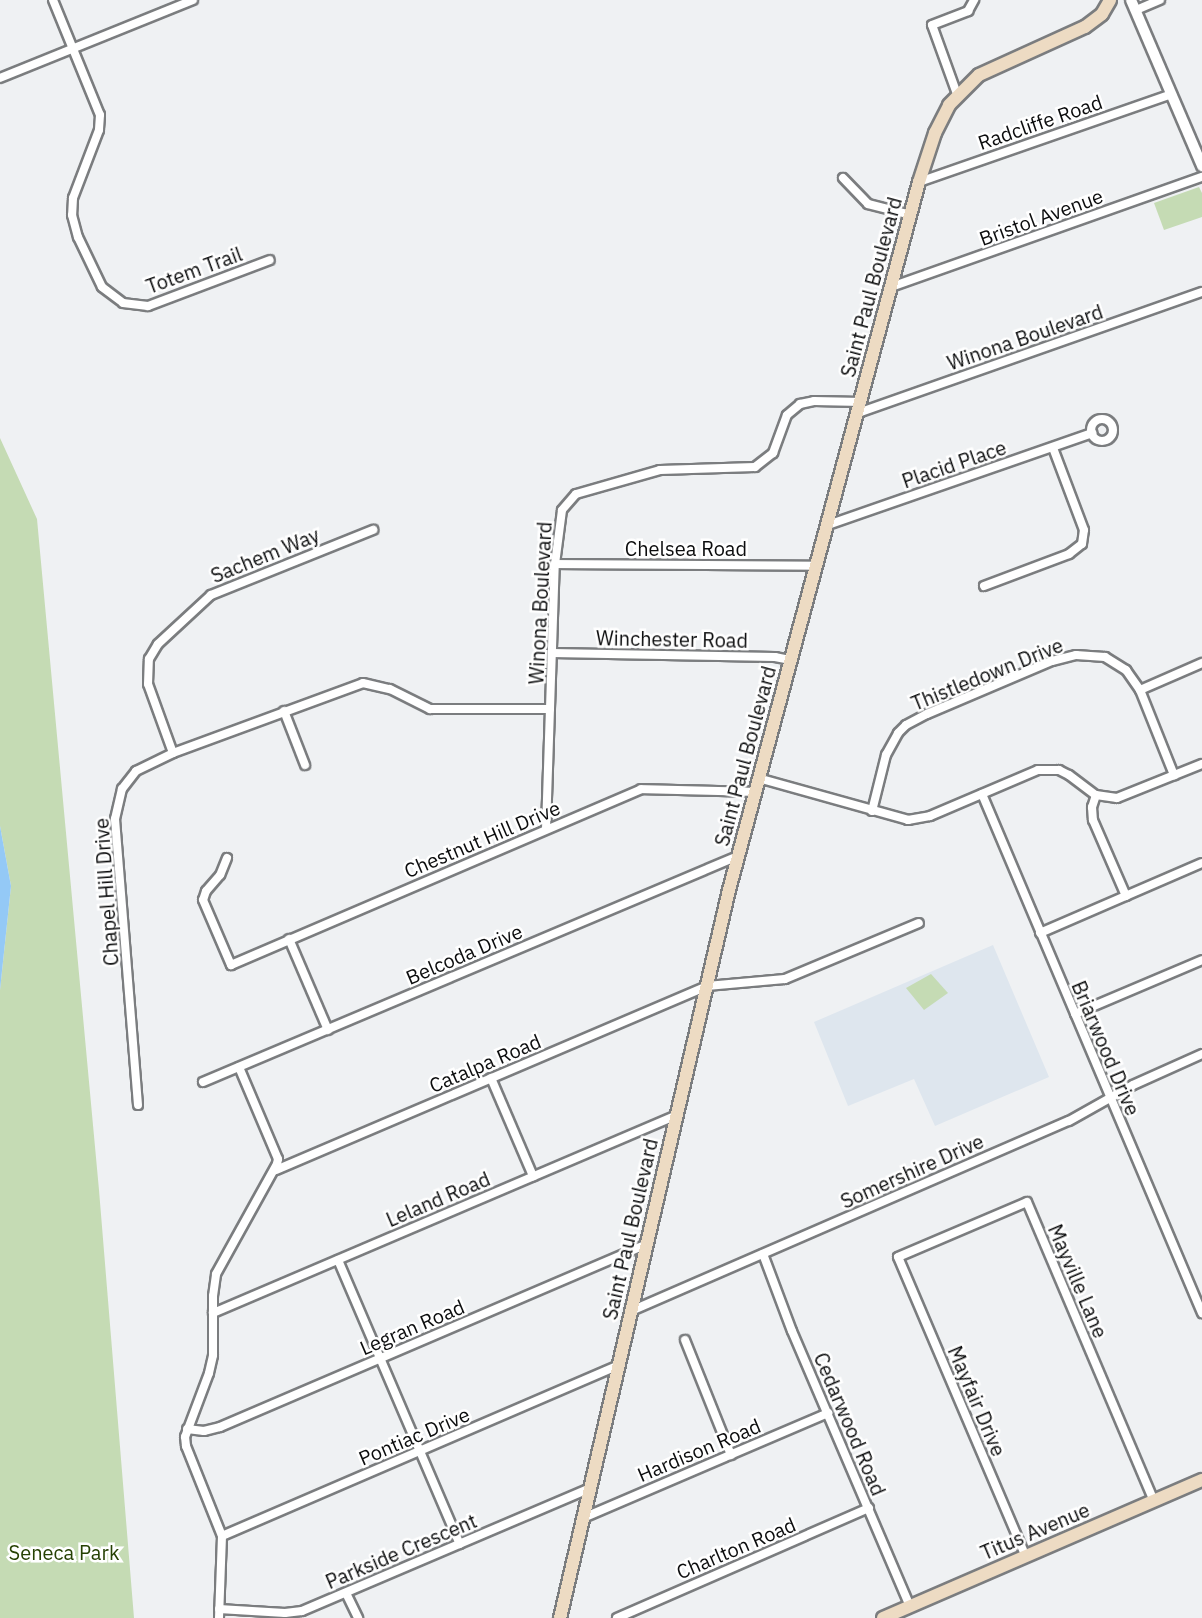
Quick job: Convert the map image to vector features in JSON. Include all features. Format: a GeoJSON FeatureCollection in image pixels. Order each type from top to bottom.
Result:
{"type":"FeatureCollection","features":[{"type":"Feature","properties":{"kind":"main road","name":"Saint Paul Boulevard"},"geometry":{"type":"LineString","coordinates":[[560,1618],[738,856],[919,182],[941,118],[957,94],[991,68],[1094,22],[1110,0]]}},
{"type":"Feature","properties":{"kind":"main road","name":"Titus Avenue"},"geometry":{"type":"LineString","coordinates":[[884,1618],[1202,1480]]}},
{"type":"Feature","properties":{"kind":"street","name":"Totem Trail"},"geometry":{"type":"LineString","coordinates":[[53,0],[97,104],[100,121],[89,160],[73,198],[72,215],[78,237],[102,287],[123,303],[148,306],[270,260]]}},
{"type":"Feature","properties":{"kind":"street"},"geometry":{"type":"LineString","coordinates":[[0,78],[194,0]]}},
{"type":"Feature","properties":{"kind":"street"},"geometry":{"type":"LineString","coordinates":[[957,94],[932,26],[968,11],[974,0]]}},
{"type":"Feature","properties":{"kind":"street"},"geometry":{"type":"LineString","coordinates":[[1160,0],[1133,5],[1202,166]]}},
{"type":"Feature","properties":{"kind":"street","name":"Radcliffe Road"},"geometry":{"type":"LineString","coordinates":[[919,182],[1171,94]]}},
{"type":"Feature","properties":{"kind":"street","name":"Bristol Avenue"},"geometry":{"type":"LineString","coordinates":[[891,287],[1202,177]]}},
{"type":"Feature","properties":{"kind":"street"},"geometry":{"type":"LineString","coordinates":[[843,178],[868,204],[911,215]]}},
{"type":"Feature","properties":{"kind":"street","name":"Winona Boulevard"},"geometry":{"type":"LineString","coordinates":[[546,829],[555,564],[562,510],[576,494],[660,470],[755,467],[773,453],[787,415],[800,404],[814,401],[860,407],[1202,292]]}},
{"type":"Feature","properties":{"kind":"street","name":"Placid Place"},"geometry":{"type":"LineString","coordinates":[[828,525],[1092,433]]}},
{"type":"Feature","properties":{"kind":"street"},"geometry":{"type":"LineString","coordinates":[[984,586],[1070,554],[1082,544],[1084,530],[1053,448]]}},
{"type":"Feature","properties":{"kind":"street","name":"Sachem Way"},"geometry":{"type":"LineString","coordinates":[[173,753],[148,684],[149,659],[158,644],[211,595],[373,530]]}},
{"type":"Feature","properties":{"kind":"street","name":"Chelsea Road"},"geometry":{"type":"LineString","coordinates":[[555,564],[816,566]]}},
{"type":"Feature","properties":{"kind":"street","name":"Winchester Road"},"geometry":{"type":"LineString","coordinates":[[552,653],[775,657],[790,660]]}},
{"type":"Feature","properties":{"kind":"street","name":"Thistledown Drive"},"geometry":{"type":"LineString","coordinates":[[872,811],[891,743],[906,725],[1052,661],[1076,655],[1096,655],[1112,660],[1126,670],[1140,690],[1174,775]]}},
{"type":"Feature","properties":{"kind":"street"},"geometry":{"type":"LineString","coordinates":[[1140,690],[1202,663]]}},
{"type":"Feature","properties":{"kind":"street","name":"Chapel Hill Drive"},"geometry":{"type":"LineString","coordinates":[[138,1105],[116,830],[116,807],[122,789],[136,771],[173,753],[354,685],[370,683],[390,688],[430,709],[550,709]]}},
{"type":"Feature","properties":{"kind":"street"},"geometry":{"type":"LineString","coordinates":[[284,711],[305,765]]}},
{"type":"Feature","properties":{"kind":"street"},"geometry":{"type":"LineString","coordinates":[[758,778],[897,818],[918,819],[1031,772],[1053,769],[1070,775],[1096,795],[1117,798],[1202,764]]}},
{"type":"Feature","properties":{"kind":"street","name":"Chestnut Hill Drive"},"geometry":{"type":"LineString","coordinates":[[227,858],[220,875],[206,891],[203,900],[231,965],[641,789],[755,792]]}},
{"type":"Feature","properties":{"kind":"street","name":"Briarwood Drive"},"geometry":{"type":"LineString","coordinates":[[982,794],[1202,1313]]}},
{"type":"Feature","properties":{"kind":"street"},"geometry":{"type":"LineString","coordinates":[[1096,795],[1092,807],[1093,820],[1126,896]]}},
{"type":"Feature","properties":{"kind":"street","name":"Belcoda Drive"},"geometry":{"type":"LineString","coordinates":[[203,1082],[738,856]]}},
{"type":"Feature","properties":{"kind":"street"},"geometry":{"type":"LineString","coordinates":[[1040,933],[1202,863]]}},
{"type":"Feature","properties":{"kind":"street","name":"Catalpa Road"},"geometry":{"type":"LineString","coordinates":[[276,1170],[707,986],[785,979],[919,923]]}},
{"type":"Feature","properties":{"kind":"street"},"geometry":{"type":"LineString","coordinates":[[289,939],[328,1030]]}},
{"type":"Feature","properties":{"kind":"street"},"geometry":{"type":"LineString","coordinates":[[1075,1014],[1202,960]]}},
{"type":"Feature","properties":{"kind":"street","name":"Somershire Drive"},"geometry":{"type":"LineString","coordinates":[[631,1311],[1069,1121],[1151,1075],[1202,1055]]}},
{"type":"Feature","properties":{"kind":"street"},"geometry":{"type":"LineString","coordinates":[[219,1613],[222,1536],[186,1446],[187,1430],[209,1373],[213,1355],[214,1284],[220,1265],[276,1170],[278,1159],[239,1067]]}},
{"type":"Feature","properties":{"kind":"street"},"geometry":{"type":"LineString","coordinates":[[491,1078],[533,1176]]}},
{"type":"Feature","properties":{"kind":"street","name":"Leland Road"},"geometry":{"type":"LineString","coordinates":[[213,1313],[677,1115]]}},
{"type":"Feature","properties":{"kind":"street","name":"Mayville Lane"},"geometry":{"type":"LineString","coordinates":[[898,1257],[1027,1202],[1154,1501]]}},
{"type":"Feature","properties":{"kind":"street","name":"Legran Road"},"geometry":{"type":"LineString","coordinates":[[187,1430],[204,1431],[220,1427],[647,1244]]}},
{"type":"Feature","properties":{"kind":"street","name":"Cedarwood Road"},"geometry":{"type":"LineString","coordinates":[[763,1254],[789,1324],[910,1606]]}},
{"type":"Feature","properties":{"kind":"street","name":"Mayfair Drive"},"geometry":{"type":"LineString","coordinates":[[898,1257],[1026,1557]]}},
{"type":"Feature","properties":{"kind":"street"},"geometry":{"type":"LineString","coordinates":[[338,1260],[460,1544]]}},
{"type":"Feature","properties":{"kind":"street"},"geometry":{"type":"LineString","coordinates":[[685,1341],[731,1455]]}},
{"type":"Feature","properties":{"kind":"street","name":"Pontiac Drive"},"geometry":{"type":"LineString","coordinates":[[222,1536],[619,1365]]}},
{"type":"Feature","properties":{"kind":"street","name":"Hardison Road"},"geometry":{"type":"LineString","coordinates":[[583,1518],[828,1413]]}},
{"type":"Feature","properties":{"kind":"street","name":"Parkside Crescent"},"geometry":{"type":"LineString","coordinates":[[219,1613],[293,1613],[346,1593],[590,1488]]}},
{"type":"Feature","properties":{"kind":"street","name":"Charlton Road"},"geometry":{"type":"LineString","coordinates":[[617,1618],[869,1508]]}},
{"type":"Feature","properties":{"kind":"street"},"geometry":{"type":"LineString","coordinates":[[346,1593],[358,1618]]}},
{"type":"Feature","properties":{"kind":"shaded area"},"geometry":{"type":"Polygon","coordinates":[[[993,945],[1049,1077],[935,1126],[914,1079],[848,1106],[814,1022],[993,945]]]}},
{"type":"Feature","properties":{"kind":"green space"},"geometry":{"type":"Polygon","coordinates":[[[1199,187],[1202,193],[1202,217],[1164,230],[1154,203],[1199,187]]]}},
{"type":"Feature","properties":{"kind":"green space","name":"Seneca Park"},"geometry":{"type":"Polygon","coordinates":[[[0,438],[37,519],[99,1190],[134,1618],[0,1618],[0,990],[11,886],[0,826],[0,438]]]}},
{"type":"Feature","properties":{"kind":"green space"},"geometry":{"type":"Polygon","coordinates":[[[931,974],[948,993],[924,1010],[906,988],[931,974]]]}},
{"type":"Feature","properties":{"kind":"water"},"geometry":{"type":"Polygon","coordinates":[[[0,826],[11,886],[0,990],[0,826]]]}}]}
